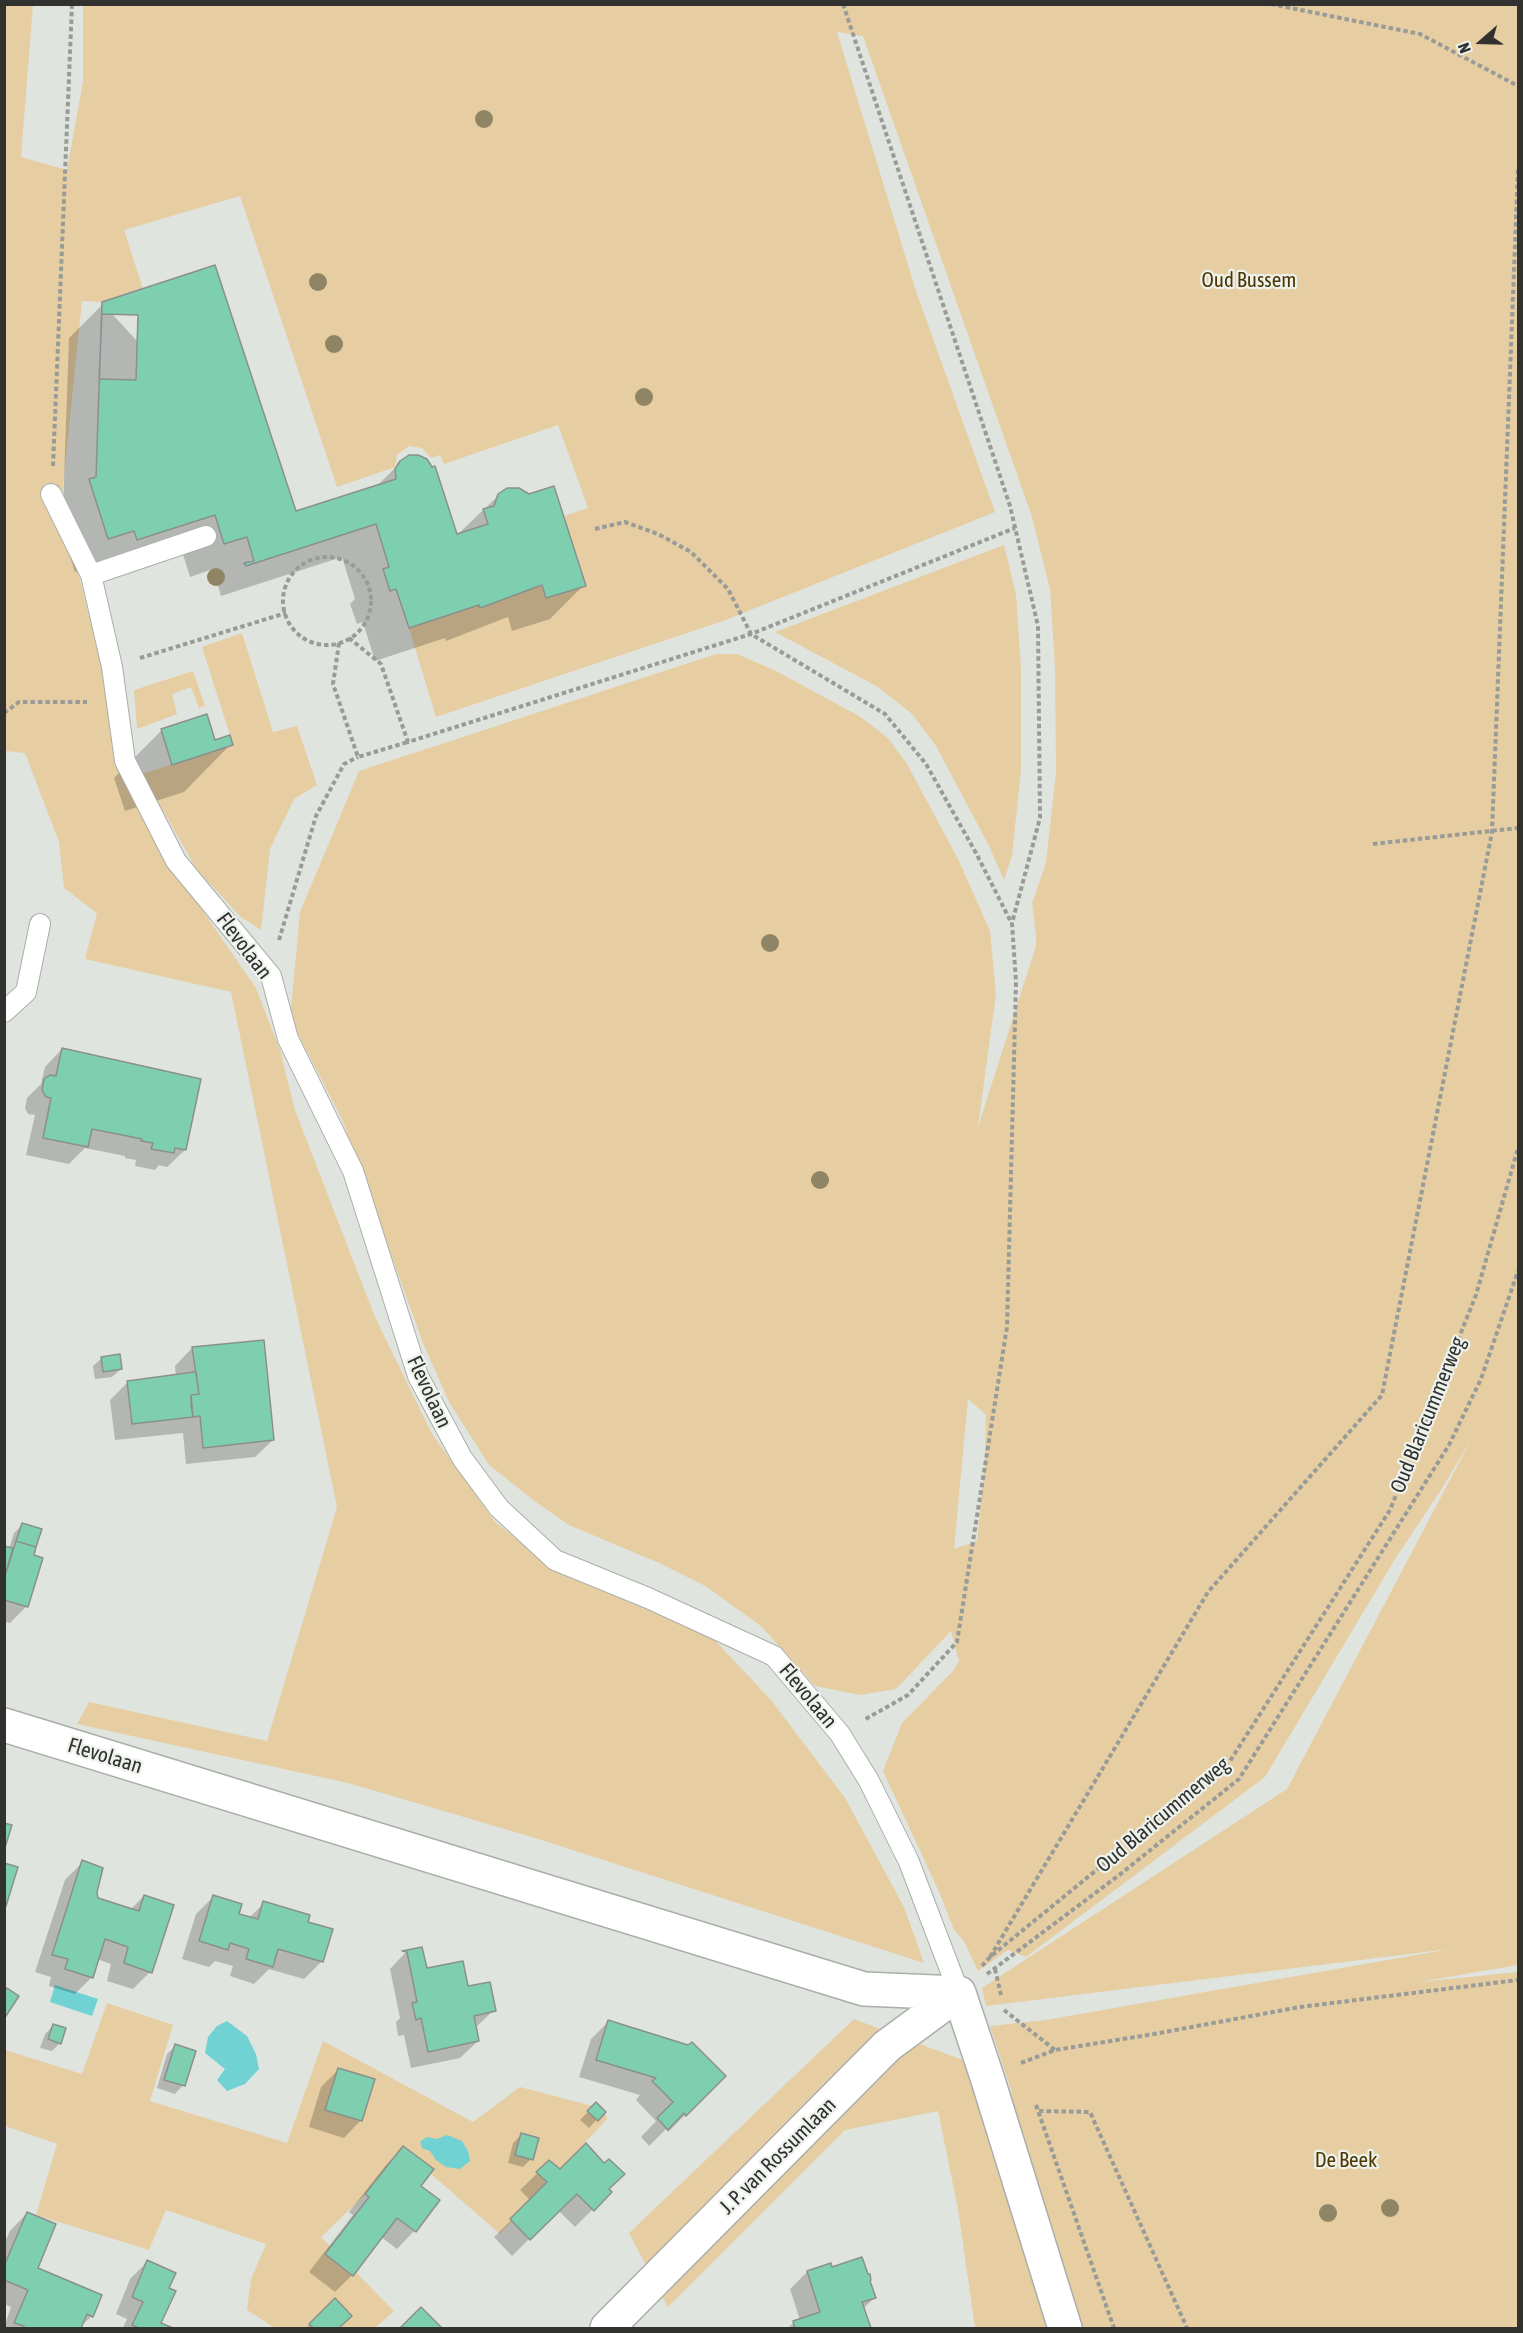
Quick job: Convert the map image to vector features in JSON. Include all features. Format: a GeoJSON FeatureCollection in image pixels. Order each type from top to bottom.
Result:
{"type":"FeatureCollection","features":[{"type":"Feature","properties":{"kind":"street","name":"Flevolaan"},"geometry":{"type":"LineString","coordinates":[[4,1725],[864,1989],[959,1993]]}},
{"type":"Feature","properties":{"kind":"street","name":"J. P. van Rossumlaan"},"geometry":{"type":"LineString","coordinates":[[607,2328],[887,2046],[959,1993]]}},
{"type":"Feature","properties":{"kind":"street"},"geometry":{"type":"LineString","coordinates":[[959,1993],[1065,2328]]}},
{"type":"Feature","properties":{"kind":"lane","name":"Flevolaan"},"geometry":{"type":"LineString","coordinates":[[51,494],[91,575],[112,668],[125,761],[177,861],[272,976],[288,1040],[353,1171],[418,1376],[462,1458],[499,1508],[555,1560],[648,1598],[774,1656],[840,1734],[869,1781],[909,1862],[959,1993]]}},
{"type":"Feature","properties":{"kind":"lane"},"geometry":{"type":"LineString","coordinates":[[91,575],[206,536]]}},
{"type":"Feature","properties":{"kind":"lane"},"geometry":{"type":"LineString","coordinates":[[4,1012],[26,992],[40,924]]}},
{"type":"Feature","properties":{"kind":"path"},"geometry":{"type":"LineString","coordinates":[[51,494],[72,4]]}},
{"type":"Feature","properties":{"kind":"path"},"geometry":{"type":"LineString","coordinates":[[840,1734],[908,1695],[957,1642],[1007,1326],[1016,982],[1012,923],[1040,818],[1038,626],[1010,506],[843,4]]}},
{"type":"Feature","properties":{"kind":"path"},"geometry":{"type":"LineString","coordinates":[[1271,4],[1420,34],[1518,86]]}},
{"type":"Feature","properties":{"kind":"path"},"geometry":{"type":"LineString","coordinates":[[990,1957],[1208,1592],[1382,1395],[1492,832],[1518,169]]}},
{"type":"Feature","properties":{"kind":"path"},"geometry":{"type":"LineString","coordinates":[[595,529],[625,522],[658,534],[692,552],[728,589],[751,634],[885,714],[926,764],[1012,923]]}},
{"type":"Feature","properties":{"kind":"path"},"geometry":{"type":"LineString","coordinates":[[272,976],[283,922],[316,816],[344,764],[751,634],[1015,528]]}},
{"type":"Feature","properties":{"kind":"path"},"geometry":{"type":"LineString","coordinates":[[332,557],[343,560],[361,572],[370,592],[369,614],[358,632],[339,643],[311,641],[295,630],[286,613],[285,592],[294,572],[311,560],[332,557]]}},
{"type":"Feature","properties":{"kind":"path"},"geometry":{"type":"LineString","coordinates":[[112,668],[286,613]]}},
{"type":"Feature","properties":{"kind":"path"},"geometry":{"type":"LineString","coordinates":[[349,639],[381,664],[408,742]]}},
{"type":"Feature","properties":{"kind":"path"},"geometry":{"type":"LineString","coordinates":[[339,643],[333,684],[358,758]]}},
{"type":"Feature","properties":{"kind":"path"},"geometry":{"type":"LineString","coordinates":[[4,713],[19,702],[117,703]]}},
{"type":"Feature","properties":{"kind":"path"},"geometry":{"type":"LineString","coordinates":[[1374,844],[1518,828]]}},
{"type":"Feature","properties":{"kind":"path","name":"Oud Blaricummerweg"},"geometry":{"type":"LineString","coordinates":[[959,1993],[990,1957],[1230,1761],[1390,1510],[1476,1294],[1518,1148]]}},
{"type":"Feature","properties":{"kind":"path"},"geometry":{"type":"LineString","coordinates":[[959,1993],[995,1969],[1118,1876],[1239,1779],[1449,1445],[1481,1379],[1518,1271]]}},
{"type":"Feature","properties":{"kind":"path"},"geometry":{"type":"LineString","coordinates":[[995,1969],[1008,2020]]}},
{"type":"Feature","properties":{"kind":"path"},"geometry":{"type":"LineString","coordinates":[[1004,2010],[1055,2049],[1154,2034],[1300,2007],[1518,1980]]}},
{"type":"Feature","properties":{"kind":"path"},"geometry":{"type":"LineString","coordinates":[[1018,2052],[1025,2072]]}},
{"type":"Feature","properties":{"kind":"path"},"geometry":{"type":"LineString","coordinates":[[1035,2102],[1114,2328]]}},
{"type":"Feature","properties":{"kind":"path"},"geometry":{"type":"LineString","coordinates":[[1039,2111],[1090,2112],[1187,2328]]}},
{"type":"Feature","properties":{"kind":"green space"},"geometry":{"type":"Polygon","coordinates":[[[4,5],[33,5],[21,157],[67,170],[83,82],[83,5],[1518,5],[1518,1965],[1419,1982],[1518,1972],[1518,2328],[1083,2328],[1006,2099],[1012,2093],[990,2026],[1046,2020],[1450,1949],[986,2006],[982,1988],[1287,1789],[1472,1438],[1395,1559],[1265,1777],[1026,1957],[1008,1950],[978,1971],[964,1941],[954,1930],[940,1894],[883,1771],[902,1723],[953,1671],[959,1661],[951,1631],[896,1689],[860,1695],[815,1686],[762,1627],[707,1587],[659,1563],[569,1525],[489,1465],[449,1402],[423,1343],[342,1119],[290,1019],[300,912],[359,771],[716,654],[737,654],[776,671],[859,716],[888,738],[907,764],[958,859],[990,931],[996,994],[978,1127],[1036,946],[1032,903],[1046,863],[1056,772],[1055,667],[1050,589],[1032,517],[863,36],[837,32],[916,291],[995,512],[723,621],[436,717],[409,628],[479,605],[481,608],[542,585],[546,598],[586,586],[564,516],[588,508],[558,425],[444,464],[440,455],[431,458],[422,448],[409,446],[397,455],[395,467],[337,487],[240,196],[124,230],[143,289],[102,302],[82,301],[61,504],[104,676],[158,846],[256,988],[280,1050],[295,1110],[375,1317],[432,1434],[495,1522],[560,1574],[709,1634],[771,1700],[845,1798],[904,1907],[924,1963],[532,1837],[348,1783],[77,1724],[89,1702],[267,1741],[337,1507],[231,992],[85,959],[97,913],[64,888],[59,842],[25,753],[5,751],[4,5]],[[968,1399],[954,1549],[977,1541],[985,1461],[986,1415],[968,1399]]]}},
{"type":"Feature","properties":{"kind":"green space"},"geometry":{"type":"Polygon","coordinates":[[[1004,545],[1016,594],[1021,668],[1021,770],[1012,856],[1004,880],[988,844],[936,746],[912,714],[878,687],[775,632],[1004,545]]]}},
{"type":"Feature","properties":{"kind":"green space"},"geometry":{"type":"Polygon","coordinates":[[[242,633],[273,732],[297,726],[317,785],[294,799],[270,849],[261,930],[241,917],[197,870],[142,774],[233,745],[202,647],[242,633]]]}},
{"type":"Feature","properties":{"kind":"green space"},"geometry":{"type":"Polygon","coordinates":[[[193,671],[205,706],[199,708],[191,687],[172,694],[177,714],[137,729],[134,690],[193,671]]]}},
{"type":"Feature","properties":{"kind":"green space"},"geometry":{"type":"Polygon","coordinates":[[[107,2003],[173,2025],[150,2101],[287,2143],[323,2041],[473,2122],[520,2087],[604,2109],[607,2119],[500,2234],[408,2154],[321,2237],[394,2311],[375,2328],[275,2328],[247,2310],[251,2279],[266,2244],[166,2210],[149,2250],[36,2215],[57,2144],[5,2126],[5,2050],[82,2074],[107,2003]]]}},
{"type":"Feature","properties":{"kind":"green space"},"geometry":{"type":"Polygon","coordinates":[[[854,2019],[965,2061],[1050,2328],[975,2328],[958,2209],[938,2111],[845,2130],[668,2307],[629,2233],[854,2019]]]}},
{"type":"Feature","properties":{"kind":"water"},"geometry":{"type":"Polygon","coordinates":[[[55,1985],[98,1999],[92,2016],[50,2002],[55,1985]]]}},
{"type":"Feature","properties":{"kind":"water"},"geometry":{"type":"Polygon","coordinates":[[[227,2021],[247,2036],[256,2054],[259,2069],[245,2084],[227,2091],[217,2080],[225,2069],[205,2053],[208,2037],[217,2026],[227,2021]]]}},
{"type":"Feature","properties":{"kind":"water"},"geometry":{"type":"Polygon","coordinates":[[[447,2135],[462,2141],[468,2151],[470,2161],[460,2169],[446,2167],[436,2160],[430,2151],[422,2148],[420,2142],[427,2137],[437,2139],[447,2135]]]}},
{"type":"Feature","properties":{"kind":"building"},"geometry":{"type":"Polygon","coordinates":[[[215,265],[296,511],[396,479],[395,469],[400,461],[409,455],[418,455],[427,459],[432,467],[435,466],[457,534],[488,524],[483,509],[494,506],[498,494],[507,488],[519,488],[529,494],[554,486],[586,586],[546,598],[542,585],[480,608],[479,605],[409,628],[396,589],[390,591],[383,569],[389,567],[376,524],[246,566],[244,563],[254,561],[247,537],[224,544],[215,515],[137,540],[134,531],[108,539],[89,479],[96,477],[102,302],[215,265]]]}},
{"type":"Feature","properties":{"kind":"building"},"geometry":{"type":"Polygon","coordinates":[[[102,314],[138,315],[136,380],[99,379],[102,314]]]}},
{"type":"Feature","properties":{"kind":"building"},"geometry":{"type":"Polygon","coordinates":[[[207,714],[215,740],[230,735],[233,745],[172,765],[161,729],[207,714]]]}},
{"type":"Feature","properties":{"kind":"building"},"geometry":{"type":"Polygon","coordinates":[[[62,1048],[201,1079],[186,1150],[175,1148],[174,1153],[151,1149],[153,1143],[141,1141],[142,1139],[92,1129],[88,1147],[43,1138],[51,1098],[46,1097],[42,1090],[44,1079],[50,1075],[56,1076],[62,1048]]]}},
{"type":"Feature","properties":{"kind":"building"},"geometry":{"type":"Polygon","coordinates":[[[264,1340],[274,1440],[203,1448],[200,1416],[193,1417],[191,1405],[191,1395],[199,1394],[192,1347],[264,1340]]]}},
{"type":"Feature","properties":{"kind":"building"},"geometry":{"type":"Polygon","coordinates":[[[120,1354],[122,1369],[103,1372],[101,1357],[120,1354]]]}},
{"type":"Feature","properties":{"kind":"building"},"geometry":{"type":"Polygon","coordinates":[[[196,1372],[199,1394],[191,1395],[193,1417],[132,1424],[127,1381],[196,1372]]]}},
{"type":"Feature","properties":{"kind":"building"},"geometry":{"type":"Polygon","coordinates":[[[22,1523],[42,1529],[36,1547],[16,1541],[22,1523]]]}},
{"type":"Feature","properties":{"kind":"building"},"geometry":{"type":"Polygon","coordinates":[[[16,1541],[36,1547],[34,1555],[43,1558],[28,1607],[4,1600],[4,1579],[16,1541]]]}},
{"type":"Feature","properties":{"kind":"building"},"geometry":{"type":"Polygon","coordinates":[[[4,1546],[13,1548],[4,1579],[4,1546]]]}},
{"type":"Feature","properties":{"kind":"building"},"geometry":{"type":"Polygon","coordinates":[[[4,1823],[12,1825],[4,1851],[4,1823]]]}},
{"type":"Feature","properties":{"kind":"building"},"geometry":{"type":"Polygon","coordinates":[[[82,1860],[103,1868],[97,1892],[98,1898],[139,1911],[144,1895],[174,1905],[152,1973],[124,1963],[128,1947],[105,1939],[93,1978],[65,1969],[68,1959],[52,1955],[82,1860]]]}},
{"type":"Feature","properties":{"kind":"building"},"geometry":{"type":"Polygon","coordinates":[[[4,1863],[18,1867],[6,1906],[4,1906],[4,1863]]]}},
{"type":"Feature","properties":{"kind":"building"},"geometry":{"type":"Polygon","coordinates":[[[213,1895],[242,1904],[239,1914],[258,1919],[263,1901],[310,1915],[308,1922],[333,1929],[323,1962],[278,1949],[273,1967],[246,1959],[249,1949],[230,1943],[228,1950],[199,1941],[213,1895]]]}},
{"type":"Feature","properties":{"kind":"building"},"geometry":{"type":"Polygon","coordinates":[[[422,1947],[427,1968],[463,1961],[468,1986],[490,1982],[496,2011],[474,2016],[479,2041],[428,2052],[421,2018],[416,2020],[412,2003],[417,2002],[407,1952],[402,1951],[422,1947]]]}},
{"type":"Feature","properties":{"kind":"building"},"geometry":{"type":"Polygon","coordinates":[[[7,1988],[19,1996],[4,2019],[4,1992],[7,1988]]]}},
{"type":"Feature","properties":{"kind":"building"},"geometry":{"type":"Polygon","coordinates":[[[608,2020],[688,2045],[692,2042],[726,2076],[686,2116],[684,2113],[668,2130],[657,2118],[673,2102],[652,2081],[656,2078],[596,2060],[608,2020]]]}},
{"type":"Feature","properties":{"kind":"building"},"geometry":{"type":"Polygon","coordinates":[[[53,2024],[66,2028],[61,2044],[48,2039],[53,2024]]]}},
{"type":"Feature","properties":{"kind":"building"},"geometry":{"type":"Polygon","coordinates":[[[175,2044],[196,2051],[185,2086],[164,2080],[175,2044]]]}},
{"type":"Feature","properties":{"kind":"building"},"geometry":{"type":"Polygon","coordinates":[[[338,2068],[375,2079],[362,2121],[325,2110],[338,2068]]]}},
{"type":"Feature","properties":{"kind":"building"},"geometry":{"type":"Polygon","coordinates":[[[596,2102],[606,2112],[598,2121],[587,2111],[596,2102]]]}},
{"type":"Feature","properties":{"kind":"building"},"geometry":{"type":"Polygon","coordinates":[[[521,2133],[539,2138],[533,2160],[515,2155],[521,2133]]]}},
{"type":"Feature","properties":{"kind":"building"},"geometry":{"type":"Polygon","coordinates":[[[586,2143],[604,2163],[609,2159],[625,2174],[609,2189],[612,2192],[594,2211],[577,2194],[530,2240],[510,2219],[547,2182],[536,2172],[549,2160],[560,2169],[586,2143]]]}},
{"type":"Feature","properties":{"kind":"building"},"geometry":{"type":"Polygon","coordinates":[[[403,2146],[434,2169],[421,2186],[440,2200],[416,2232],[397,2218],[353,2276],[325,2254],[369,2197],[365,2194],[403,2146]]]}},
{"type":"Feature","properties":{"kind":"building"},"geometry":{"type":"Polygon","coordinates":[[[27,2212],[56,2224],[38,2268],[102,2295],[93,2317],[87,2314],[81,2328],[23,2328],[24,2326],[14,2323],[28,2290],[4,2280],[4,2266],[27,2212]]]}},
{"type":"Feature","properties":{"kind":"building"},"geometry":{"type":"Polygon","coordinates":[[[862,2257],[868,2274],[870,2274],[876,2298],[862,2302],[871,2328],[795,2328],[793,2321],[820,2312],[807,2271],[831,2263],[832,2267],[862,2257]]]}},
{"type":"Feature","properties":{"kind":"building"},"geometry":{"type":"Polygon","coordinates":[[[147,2260],[176,2273],[169,2288],[176,2291],[161,2323],[173,2328],[139,2328],[132,2325],[143,2302],[132,2297],[147,2260]]]}},
{"type":"Feature","properties":{"kind":"building"},"geometry":{"type":"Polygon","coordinates":[[[335,2298],[352,2316],[339,2328],[313,2328],[309,2324],[335,2298]]]}},
{"type":"Feature","properties":{"kind":"building"},"geometry":{"type":"Polygon","coordinates":[[[421,2307],[442,2328],[400,2328],[421,2307]]]}},
{"type":"Feature","properties":{"kind":"park label","name":"Oud Bussem"},"geometry":{"type":"Point","coordinates":[1249,280]}},
{"type":"Feature","properties":{"kind":"park label","name":"De Beek"},"geometry":{"type":"Point","coordinates":[1346,2160]}}]}
